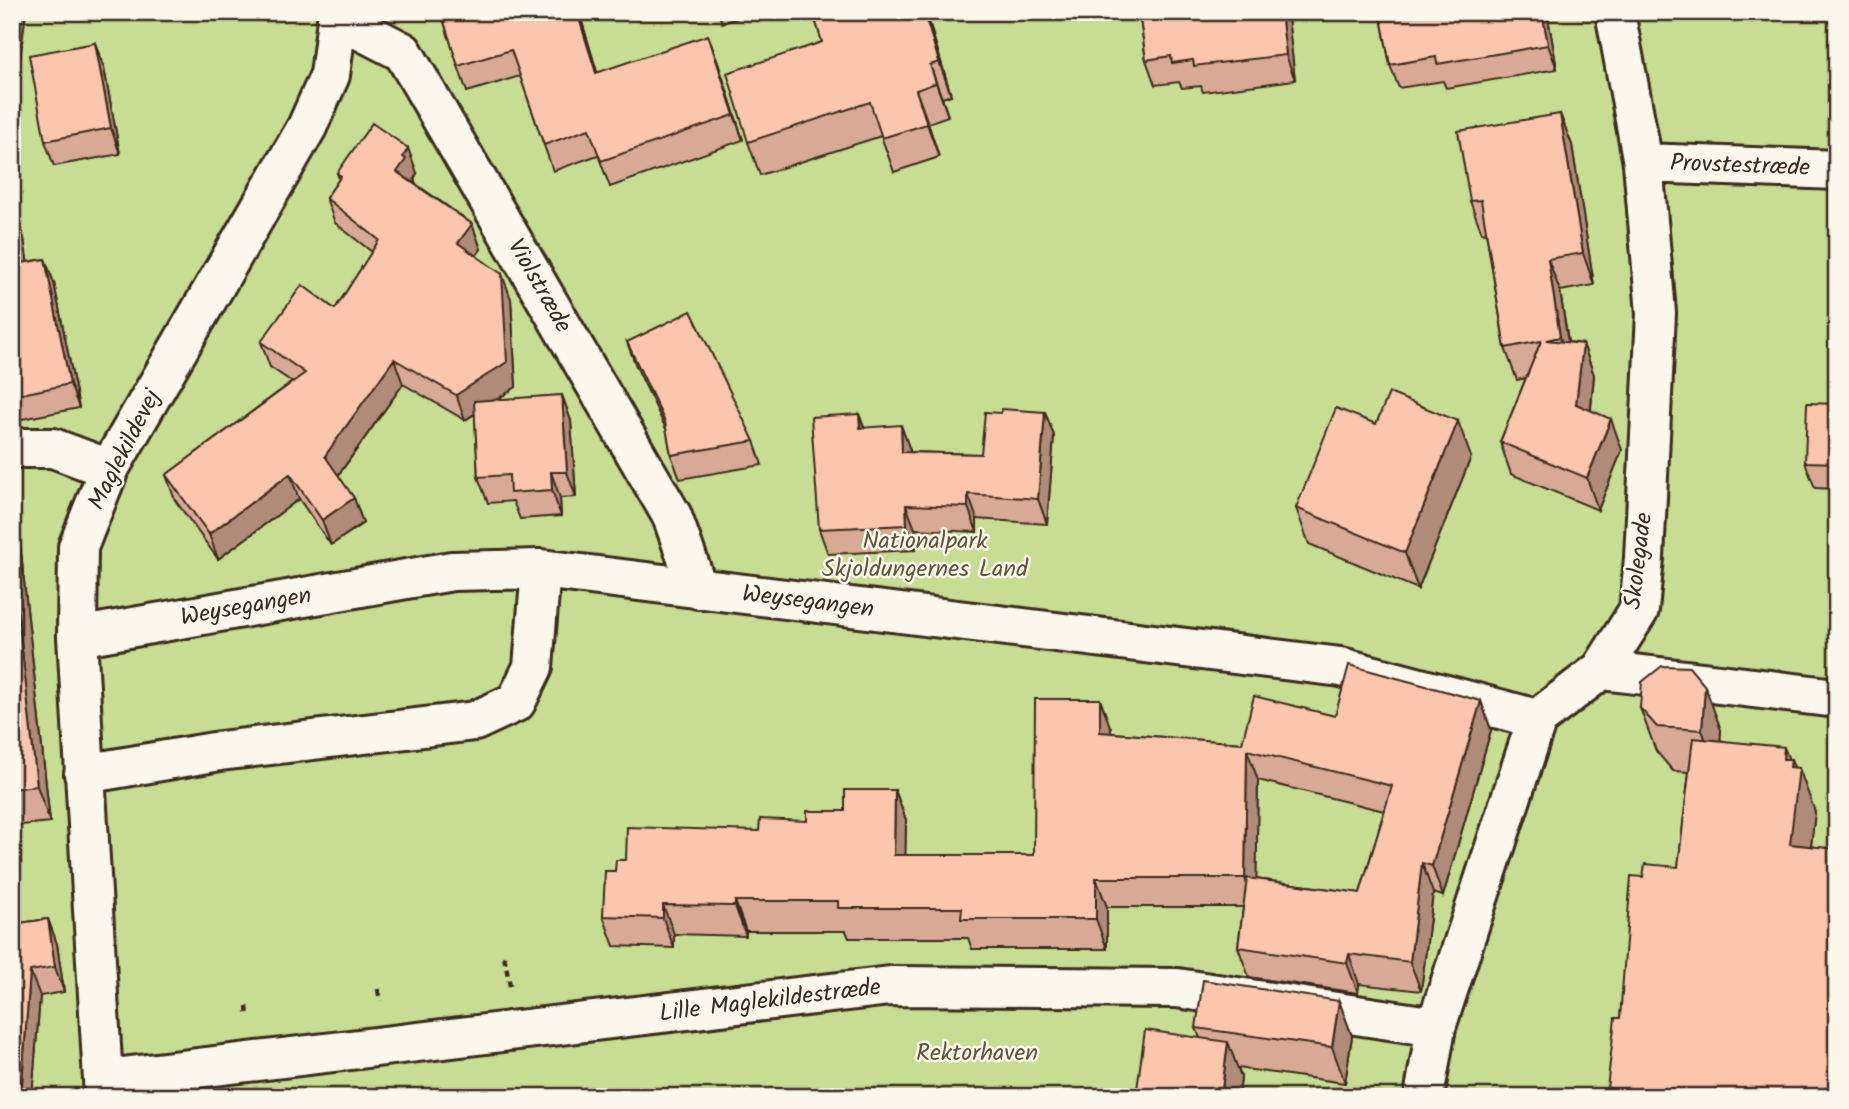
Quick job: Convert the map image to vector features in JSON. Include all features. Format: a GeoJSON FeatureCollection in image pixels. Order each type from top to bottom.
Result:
{"type":"FeatureCollection","features":[{"type":"Feature","properties":{"kind":"street","name":"Skolegade"},"geometry":{"type":"LineString","coordinates":[[1536,719],[1601,670],[1639,610],[1656,313],[1643,163],[1615,12]]}},
{"type":"Feature","properties":{"kind":"street","name":"Maglekildevej"},"geometry":{"type":"LineString","coordinates":[[104,1088],[77,637],[78,547],[109,469],[307,127],[330,75],[339,15]]}},
{"type":"Feature","properties":{"kind":"street","name":"Violstræde"},"geometry":{"type":"LineString","coordinates":[[339,15],[403,51],[672,516],[698,589]]}},
{"type":"Feature","properties":{"kind":"street","name":"Provstestræde"},"geometry":{"type":"LineString","coordinates":[[1643,163],[1837,170]]}},
{"type":"Feature","properties":{"kind":"street"},"geometry":{"type":"LineString","coordinates":[[12,448],[53,448],[109,469]]}},
{"type":"Feature","properties":{"kind":"street"},"geometry":{"type":"LineString","coordinates":[[84,774],[220,751],[475,721],[516,702],[533,667],[541,569]]}},
{"type":"Feature","properties":{"kind":"street","name":"Weysegangen"},"geometry":{"type":"LineString","coordinates":[[77,637],[452,571],[541,569],[1340,667],[1536,719]]}},
{"type":"Feature","properties":{"kind":"street"},"geometry":{"type":"LineString","coordinates":[[1601,670],[1837,698]]}},
{"type":"Feature","properties":{"kind":"street"},"geometry":{"type":"LineString","coordinates":[[1424,1097],[1436,1027],[1536,719]]}},
{"type":"Feature","properties":{"kind":"street","name":"Lille Maglekildestræde"},"geometry":{"type":"LineString","coordinates":[[104,1088],[890,986],[1177,988],[1436,1027]]}},
{"type":"Feature","properties":{"kind":"green space","name":"Nationalpark Skjoldungernes Land"},"geometry":{"type":"Polygon","coordinates":[[[12,12],[1837,12],[1837,1097],[12,1097],[12,12]]]}},
{"type":"Feature","properties":{"kind":"building"},"geometry":{"type":"Polygon","coordinates":[[[441,12],[577,12],[596,73],[708,35],[734,115],[601,161],[589,129],[544,145],[511,50],[458,66],[441,12]]]}},
{"type":"Feature","properties":{"kind":"building"},"geometry":{"type":"Polygon","coordinates":[[[813,12],[924,12],[939,62],[930,65],[936,83],[916,90],[927,124],[882,138],[870,102],[748,142],[727,73],[822,42],[813,12]]]}},
{"type":"Feature","properties":{"kind":"building"},"geometry":{"type":"Polygon","coordinates":[[[1139,12],[1281,12],[1286,55],[1194,66],[1193,60],[1172,63],[1171,56],[1146,60],[1139,12]]]}},
{"type":"Feature","properties":{"kind":"building"},"geometry":{"type":"Polygon","coordinates":[[[1380,12],[1542,12],[1548,45],[1437,64],[1436,57],[1390,65],[1380,12]]]}},
{"type":"Feature","properties":{"kind":"building"},"geometry":{"type":"Polygon","coordinates":[[[95,43],[111,128],[45,141],[29,55],[95,43]]]}},
{"type":"Feature","properties":{"kind":"building"},"geometry":{"type":"Polygon","coordinates":[[[1560,114],[1583,253],[1548,259],[1560,337],[1546,340],[1583,344],[1576,404],[1611,419],[1587,478],[1500,442],[1541,341],[1505,348],[1481,200],[1470,201],[1458,131],[1560,114]]]}},
{"type":"Feature","properties":{"kind":"building"},"geometry":{"type":"Polygon","coordinates":[[[372,123],[408,148],[403,157],[406,159],[397,172],[472,224],[458,243],[502,274],[507,362],[456,395],[394,359],[325,456],[354,498],[322,520],[290,474],[209,534],[166,475],[305,373],[261,342],[302,285],[335,309],[379,240],[326,198],[341,176],[337,173],[372,123]]]}},
{"type":"Feature","properties":{"kind":"building"},"geometry":{"type":"Polygon","coordinates":[[[15,214],[22,263],[45,259],[70,384],[12,396],[12,215],[15,214]]]}},
{"type":"Feature","properties":{"kind":"building"},"geometry":{"type":"Polygon","coordinates":[[[691,311],[754,441],[671,455],[665,422],[627,342],[691,311]]]}},
{"type":"Feature","properties":{"kind":"building"},"geometry":{"type":"Polygon","coordinates":[[[1389,393],[1458,421],[1405,553],[1296,508],[1336,408],[1376,424],[1389,393]]]}},
{"type":"Feature","properties":{"kind":"building"},"geometry":{"type":"Polygon","coordinates":[[[562,395],[567,472],[551,472],[552,490],[510,493],[509,475],[478,477],[474,401],[562,395]]]}},
{"type":"Feature","properties":{"kind":"building"},"geometry":{"type":"Polygon","coordinates":[[[1807,403],[1837,404],[1837,463],[1805,462],[1807,403]]]}},
{"type":"Feature","properties":{"kind":"building"},"geometry":{"type":"Polygon","coordinates":[[[1001,409],[1045,412],[1038,499],[968,494],[968,507],[906,505],[907,525],[819,529],[811,417],[859,414],[860,428],[901,425],[902,452],[981,454],[985,412],[1001,413],[1001,409]]]}},
{"type":"Feature","properties":{"kind":"building"},"geometry":{"type":"Polygon","coordinates":[[[12,560],[37,786],[12,789],[12,560]]]}},
{"type":"Feature","properties":{"kind":"building"},"geometry":{"type":"Polygon","coordinates":[[[1349,665],[1481,701],[1432,866],[1422,863],[1410,962],[1349,954],[1347,963],[1238,947],[1247,878],[1360,893],[1392,786],[1247,750],[1245,878],[1096,878],[1096,919],[961,919],[962,908],[838,908],[838,901],[735,901],[735,906],[663,905],[663,918],[603,916],[605,871],[615,871],[616,860],[626,860],[627,827],[759,831],[760,819],[807,821],[807,811],[845,811],[845,790],[895,790],[894,855],[1034,855],[1035,699],[1100,699],[1100,732],[1242,743],[1254,696],[1335,716],[1349,665]]]}},
{"type":"Feature","properties":{"kind":"building"},"geometry":{"type":"Polygon","coordinates":[[[1662,666],[1689,667],[1705,686],[1702,730],[1657,727],[1640,708],[1642,682],[1662,666]]]}},
{"type":"Feature","properties":{"kind":"building"},"geometry":{"type":"Polygon","coordinates":[[[1693,738],[1784,747],[1783,759],[1791,759],[1790,767],[1799,768],[1790,844],[1837,849],[1837,1097],[1620,1097],[1621,1090],[1607,1089],[1615,1018],[1620,1018],[1631,876],[1643,877],[1645,864],[1678,867],[1693,738]]]}},
{"type":"Feature","properties":{"kind":"building"},"geometry":{"type":"Polygon","coordinates":[[[48,919],[55,967],[30,971],[21,1097],[12,1097],[12,924],[48,919]]]}},
{"type":"Feature","properties":{"kind":"building"},"geometry":{"type":"Polygon","coordinates":[[[1203,980],[1339,1001],[1332,1047],[1196,1028],[1203,980]]]}},
{"type":"Feature","properties":{"kind":"building"},"geometry":{"type":"Polygon","coordinates":[[[1145,1030],[1228,1042],[1221,1097],[1136,1097],[1145,1030]]]}},
{"type":"Feature","properties":{"kind":"park label","name":"Rektorhaven"},"geometry":{"type":"Point","coordinates":[977,1053]}}]}
